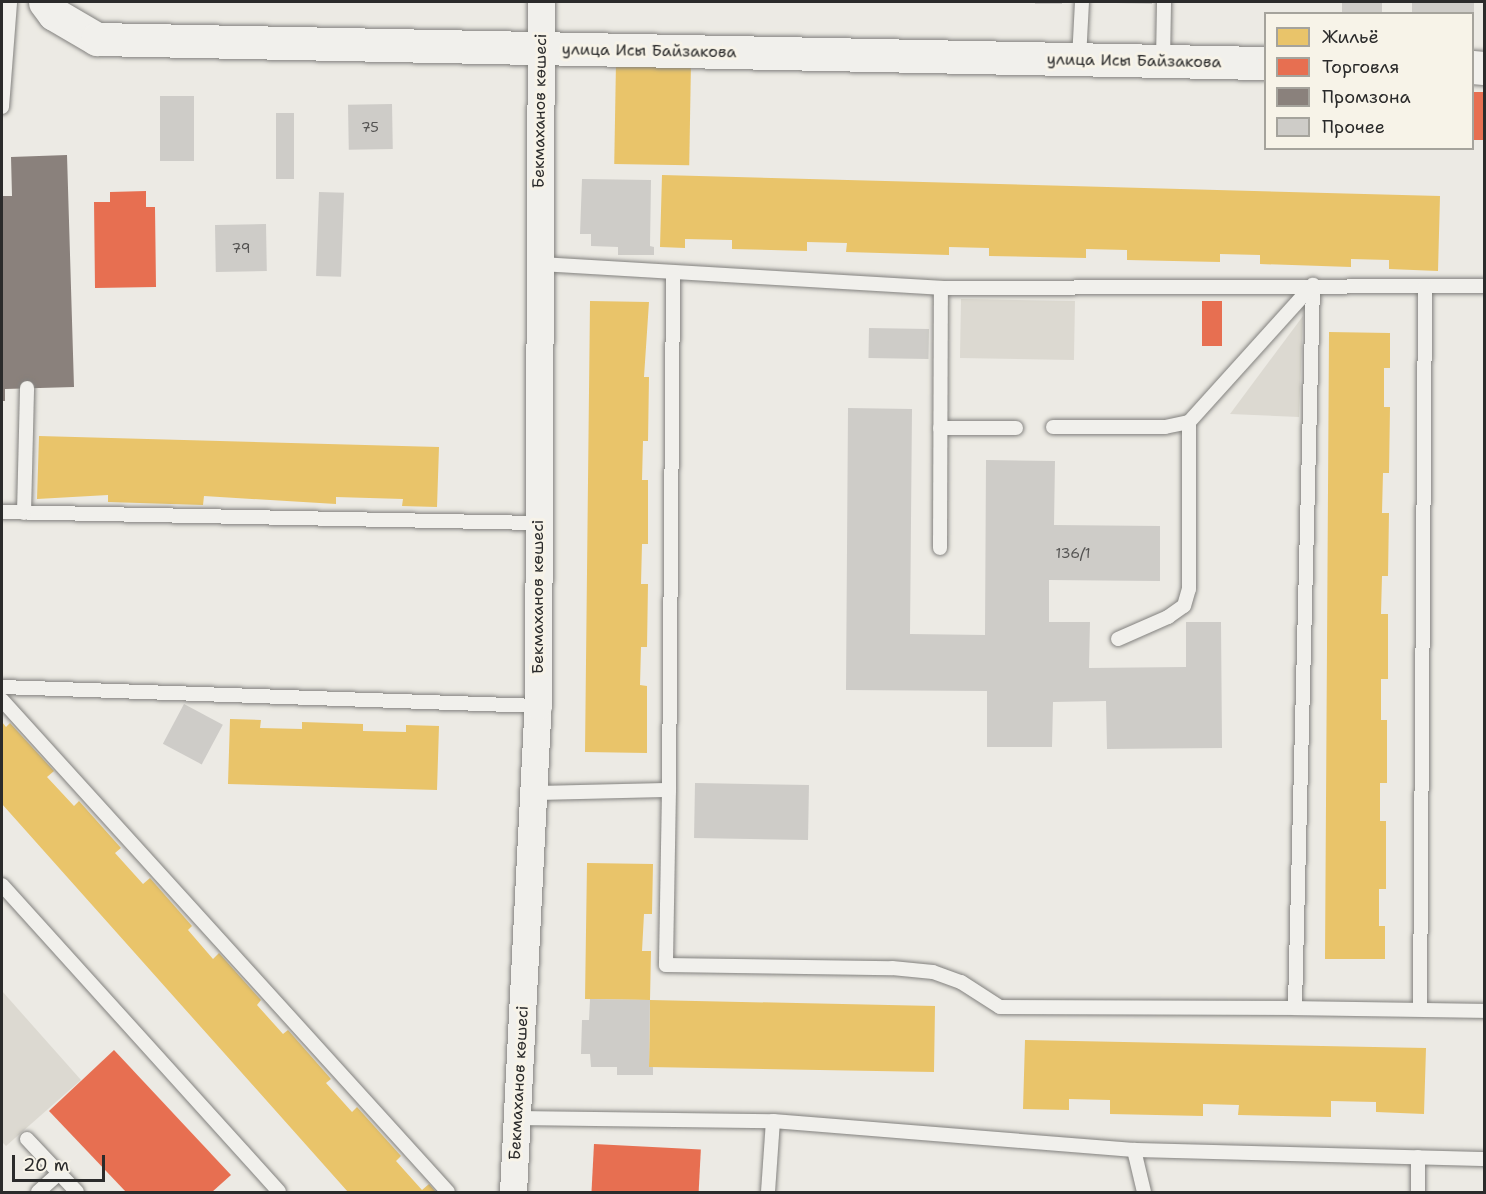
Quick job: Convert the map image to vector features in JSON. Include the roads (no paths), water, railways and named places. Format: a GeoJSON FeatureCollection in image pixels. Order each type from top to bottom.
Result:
{"type":"FeatureCollection","features":[{"type":"Feature","properties":{"kind":"street","name":"улица Исы Байзакова"},"geometry":{"type":"LineString","coordinates":[[45,2],[54,14],[98,39],[1264,63]]}},
{"type":"Feature","properties":{"kind":"street","name":"Бекмаханов көшесі"},"geometry":{"type":"LineString","coordinates":[[513,1192],[538,706],[541,2]]}},
{"type":"Feature","properties":{"kind":"lane"},"geometry":{"type":"LineString","coordinates":[[2,107],[10,2]]}},
{"type":"Feature","properties":{"kind":"lane"},"geometry":{"type":"LineString","coordinates":[[1079,59],[1082,2]]}},
{"type":"Feature","properties":{"kind":"lane"},"geometry":{"type":"LineString","coordinates":[[1162,61],[1164,2]]}},
{"type":"Feature","properties":{"kind":"lane"},"geometry":{"type":"LineString","coordinates":[[539,264],[673,275],[941,288],[1485,286]]}},
{"type":"Feature","properties":{"kind":"lane"},"geometry":{"type":"LineString","coordinates":[[673,275],[666,965],[933,972],[961,982],[1000,1007],[1420,1008],[1485,1011]]}},
{"type":"Feature","properties":{"kind":"lane"},"geometry":{"type":"LineString","coordinates":[[1053,427],[1165,427],[1189,422],[1313,285]]}},
{"type":"Feature","properties":{"kind":"lane"},"geometry":{"type":"LineString","coordinates":[[1295,1008],[1313,285]]}},
{"type":"Feature","properties":{"kind":"lane"},"geometry":{"type":"LineString","coordinates":[[1420,1008],[1425,286]]}},
{"type":"Feature","properties":{"kind":"lane"},"geometry":{"type":"LineString","coordinates":[[940,548],[941,288]]}},
{"type":"Feature","properties":{"kind":"lane"},"geometry":{"type":"LineString","coordinates":[[24,513],[27,388]]}},
{"type":"Feature","properties":{"kind":"lane"},"geometry":{"type":"LineString","coordinates":[[1118,639],[1168,617],[1184,606],[1189,589],[1189,422]]}},
{"type":"Feature","properties":{"kind":"lane"},"geometry":{"type":"LineString","coordinates":[[940,428],[1016,428]]}},
{"type":"Feature","properties":{"kind":"lane"},"geometry":{"type":"LineString","coordinates":[[2,512],[537,523]]}},
{"type":"Feature","properties":{"kind":"lane"},"geometry":{"type":"LineString","coordinates":[[2,687],[538,706]]}},
{"type":"Feature","properties":{"kind":"lane"},"geometry":{"type":"LineString","coordinates":[[2,700],[448,1192]]}},
{"type":"Feature","properties":{"kind":"lane"},"geometry":{"type":"LineString","coordinates":[[534,793],[669,790]]}},
{"type":"Feature","properties":{"kind":"lane"},"geometry":{"type":"LineString","coordinates":[[2,885],[279,1192]]}},
{"type":"Feature","properties":{"kind":"lane"},"geometry":{"type":"LineString","coordinates":[[516,1118],[773,1121],[1134,1150],[1485,1159]]}},
{"type":"Feature","properties":{"kind":"lane"},"geometry":{"type":"LineString","coordinates":[[768,1192],[773,1121]]}},
{"type":"Feature","properties":{"kind":"lane"},"geometry":{"type":"LineString","coordinates":[[27,1139],[77,1192]]}},
{"type":"Feature","properties":{"kind":"lane"},"geometry":{"type":"LineString","coordinates":[[1134,1150],[1144,1192]]}},
{"type":"Feature","properties":{"kind":"lane"},"geometry":{"type":"LineString","coordinates":[[1418,1157],[1418,1192]]}},
{"type":"Feature","properties":{"kind":"lane"},"geometry":{"type":"LineString","coordinates":[[38,1192],[59,1173]]}}]}
